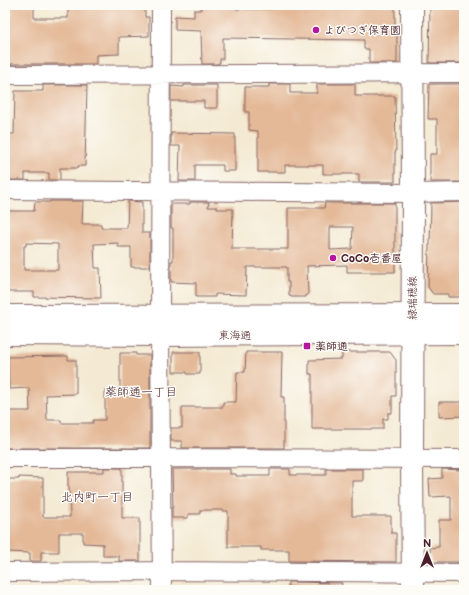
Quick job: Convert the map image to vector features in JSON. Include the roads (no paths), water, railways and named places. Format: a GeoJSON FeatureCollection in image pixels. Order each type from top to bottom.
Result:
{"type":"FeatureCollection","features":[{"type":"Feature","properties":{"kind":"main road","name":"緑瑞穂線"},"geometry":{"type":"LineString","coordinates":[[412,5],[413,582]]}},
{"type":"Feature","properties":{"kind":"main road","name":"東海通"},"geometry":{"type":"LineString","coordinates":[[5,334],[160,326],[412,324],[464,315]]}},
{"type":"Feature","properties":{"kind":"main road","name":"東海通"},"geometry":{"type":"LineString","coordinates":[[5,316],[160,326]]}},
{"type":"Feature","properties":{"kind":"main road","name":"東海通"},"geometry":{"type":"LineString","coordinates":[[412,324],[464,333]]}},
{"type":"Feature","properties":{"kind":"street"},"geometry":{"type":"LineString","coordinates":[[161,5],[160,326],[162,590]]}},
{"type":"Feature","properties":{"kind":"street"},"geometry":{"type":"LineString","coordinates":[[5,75],[464,73]]}},
{"type":"Feature","properties":{"kind":"street"},"geometry":{"type":"LineString","coordinates":[[5,190],[412,193],[464,192]]}},
{"type":"Feature","properties":{"kind":"street"},"geometry":{"type":"LineString","coordinates":[[5,458],[464,459]]}},
{"type":"Feature","properties":{"kind":"street"},"geometry":{"type":"LineString","coordinates":[[5,572],[162,571],[413,582],[464,573]]}},
{"type":"Feature","properties":{"kind":"place","name":"よびつぎ保育園"},"geometry":{"type":"Point","coordinates":[316,30]}},
{"type":"Feature","properties":{"kind":"place","name":"CoCo壱番屋"},"geometry":{"type":"Point","coordinates":[333,258]}},
{"type":"Feature","properties":{"kind":"place","name":"薬師通"},"geometry":{"type":"Point","coordinates":[307,346]}},
{"type":"Feature","properties":{"kind":"district","name":"薬師通一丁目"},"geometry":{"type":"Point","coordinates":[141,392]}},
{"type":"Feature","properties":{"kind":"district","name":"北内町一丁目"},"geometry":{"type":"Point","coordinates":[97,497]}}]}
